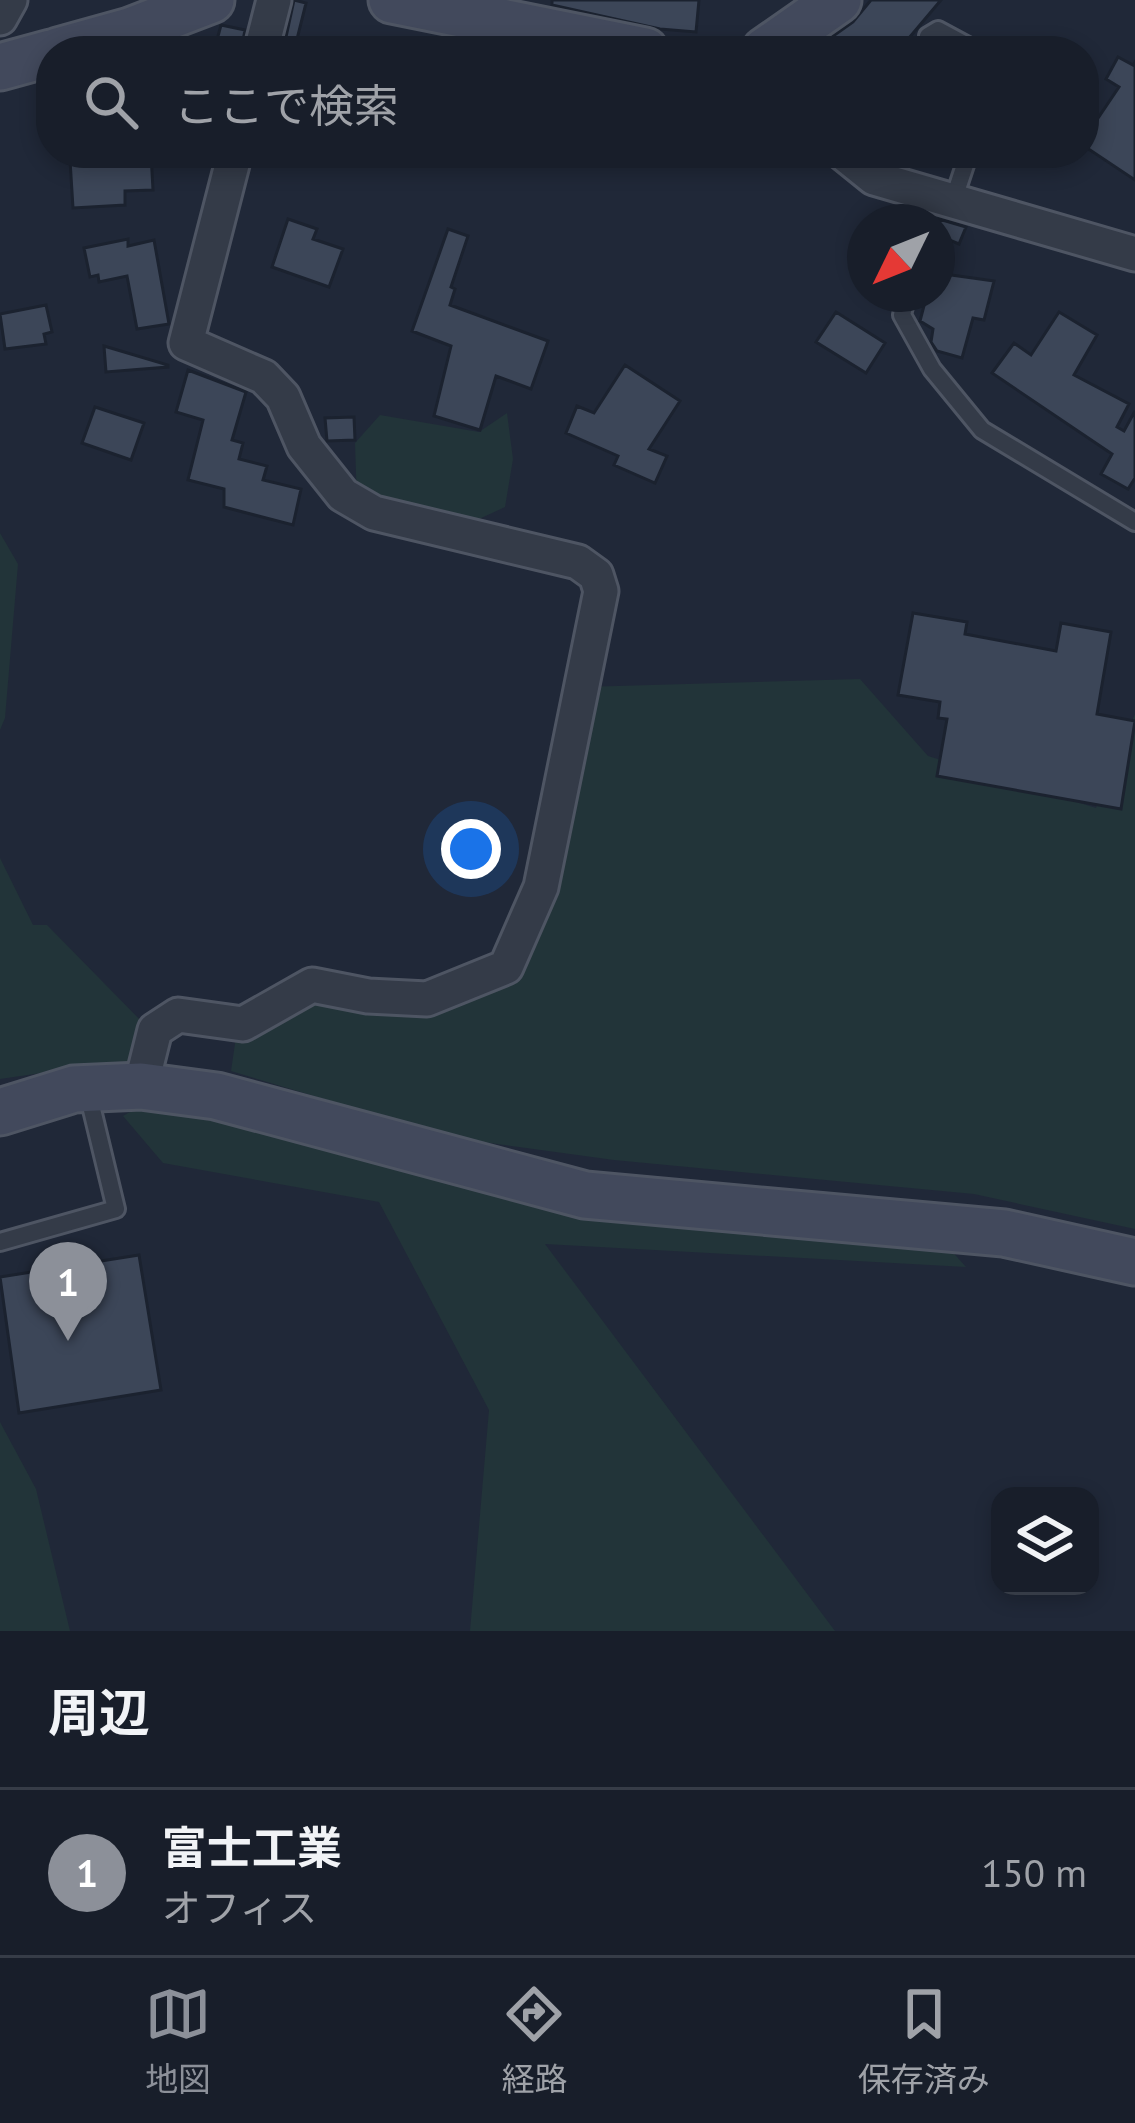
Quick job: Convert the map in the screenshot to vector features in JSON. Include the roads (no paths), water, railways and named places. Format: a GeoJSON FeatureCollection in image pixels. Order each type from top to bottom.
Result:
{"type":"FeatureCollection","features":[{"type":"Feature","properties":{"kind":"street"},"geometry":{"type":"LineString","coordinates":[[0,18],[10,0]]}},
{"type":"Feature","properties":{"kind":"street"},"geometry":{"type":"LineString","coordinates":[[115,36],[211,0]]}},
{"type":"Feature","properties":{"kind":"street"},"geometry":{"type":"LineString","coordinates":[[265,36],[274,0]]}},
{"type":"Feature","properties":{"kind":"street"},"geometry":{"type":"LineString","coordinates":[[392,0],[516,12],[595,36]]}},
{"type":"Feature","properties":{"kind":"street"},"geometry":{"type":"LineString","coordinates":[[786,36],[838,0]]}},
{"type":"Feature","properties":{"kind":"street"},"geometry":{"type":"LineString","coordinates":[[0,67],[36,57]]}},
{"type":"Feature","properties":{"kind":"street"},"geometry":{"type":"LineString","coordinates":[[141,1086],[154,1030],[178,1015],[243,1024],[311,985],[368,996],[427,999],[506,968],[541,886],[601,592],[596,575],[578,562],[374,513],[343,495],[304,446],[283,397],[264,377],[186,343],[231,168]]}},
{"type":"Feature","properties":{"kind":"street"},"geometry":{"type":"LineString","coordinates":[[862,168],[874,178],[1135,254]]}},
{"type":"Feature","properties":{"kind":"street"},"geometry":{"type":"LineString","coordinates":[[0,1112],[87,1088],[141,1086],[216,1096],[585,1195],[1004,1233],[1135,1262]]}},
{"type":"Feature","properties":{"kind":"lane"},"geometry":{"type":"LineString","coordinates":[[928,36],[938,30],[949,36]]}},
{"type":"Feature","properties":{"kind":"lane"},"geometry":{"type":"LineString","coordinates":[[953,202],[964,168]]}},
{"type":"Feature","properties":{"kind":"lane"},"geometry":{"type":"LineString","coordinates":[[903,312],[932,369],[982,430],[1135,522]]}},
{"type":"Feature","properties":{"kind":"lane"},"geometry":{"type":"LineString","coordinates":[[0,1242],[116,1209],[87,1088]]}},
{"type":"Feature","properties":{"kind":"place","name":"富士工業"},"geometry":{"type":"Point","coordinates":[68,1341]}}]}
